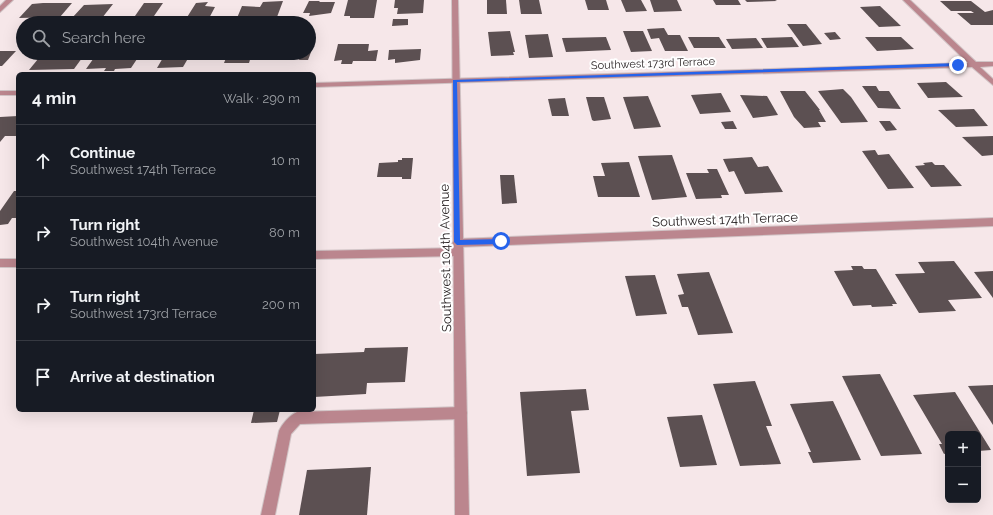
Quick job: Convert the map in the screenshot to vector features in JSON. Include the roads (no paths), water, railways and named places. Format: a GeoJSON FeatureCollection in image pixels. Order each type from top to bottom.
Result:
{"type":"FeatureCollection","features":[{"type":"Feature","properties":{"kind":"street"},"geometry":{"type":"LineString","coordinates":[[0,10],[10,0]]}},
{"type":"Feature","properties":{"kind":"street","name":"Southwest 104th Avenue"},"geometry":{"type":"LineString","coordinates":[[455,0],[457,247],[462,515]]}},
{"type":"Feature","properties":{"kind":"street"},"geometry":{"type":"LineString","coordinates":[[906,0],[993,83]]}},
{"type":"Feature","properties":{"kind":"street","name":"Southwest 173rd Terrace"},"geometry":{"type":"LineString","coordinates":[[316,85],[993,64]]}},
{"type":"Feature","properties":{"kind":"street"},"geometry":{"type":"LineString","coordinates":[[0,93],[16,93]]}},
{"type":"Feature","properties":{"kind":"street","name":"Southwest 174th Terrace"},"geometry":{"type":"LineString","coordinates":[[316,255],[993,222]]}},
{"type":"Feature","properties":{"kind":"street"},"geometry":{"type":"LineString","coordinates":[[0,263],[16,263]]}},
{"type":"Feature","properties":{"kind":"street"},"geometry":{"type":"LineString","coordinates":[[268,515],[285,431],[297,418],[461,413]]}}]}
